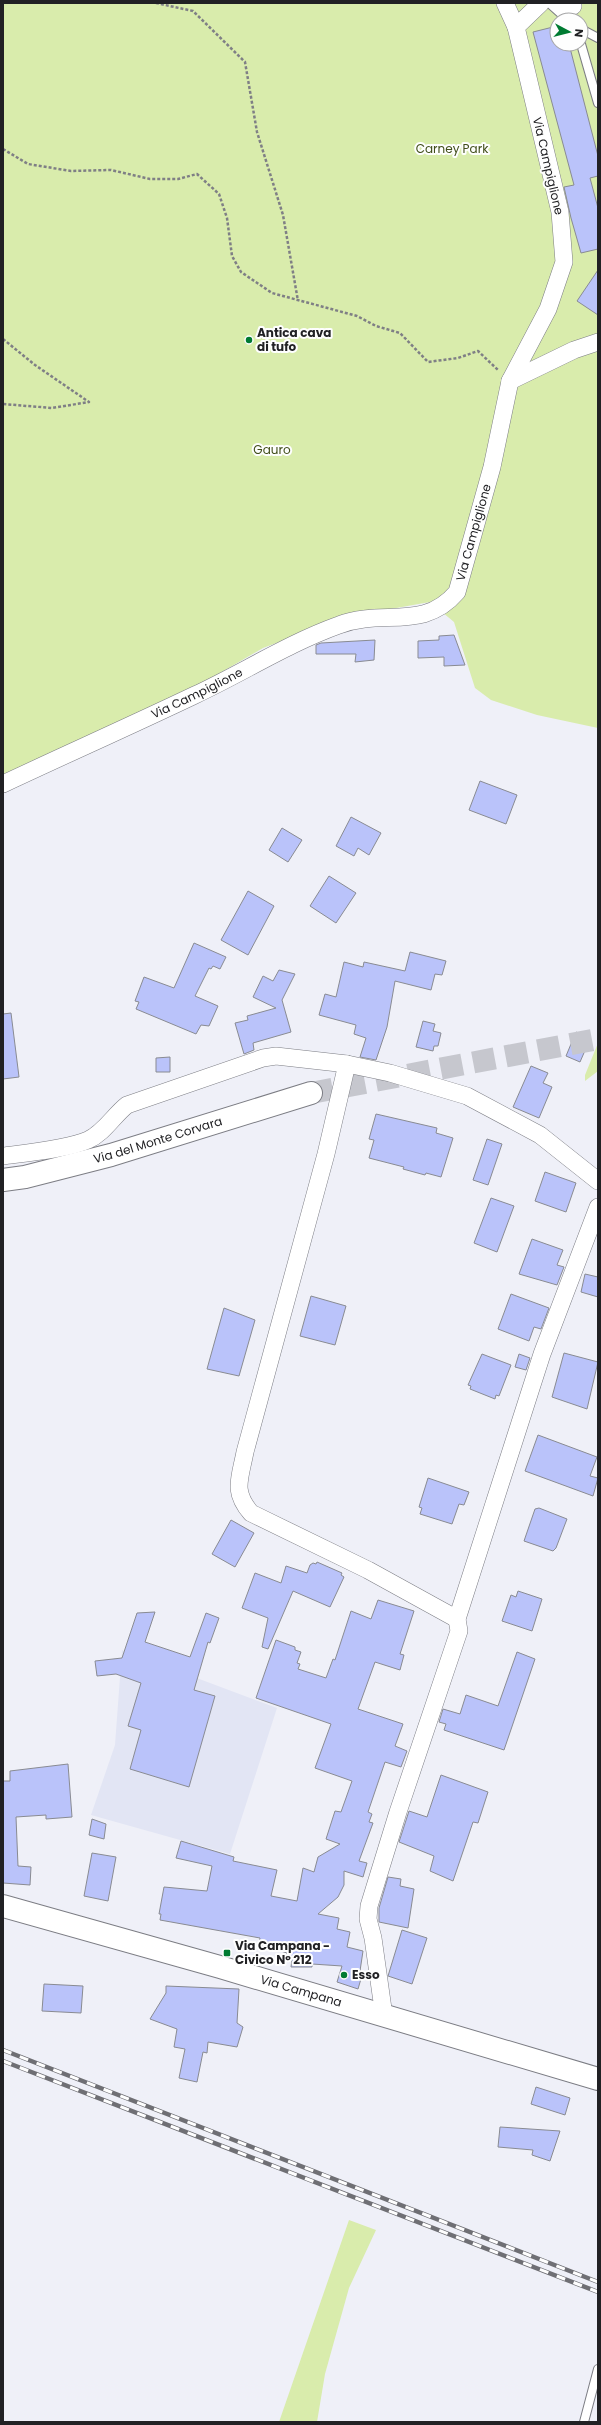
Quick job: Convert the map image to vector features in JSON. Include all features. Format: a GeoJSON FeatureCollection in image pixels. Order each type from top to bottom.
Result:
{"type":"FeatureCollection","features":[{"type":"Feature","properties":{"kind":"street","name":"Via Campiglione"},"geometry":{"type":"LineString","coordinates":[[3,784],[196,694],[305,637],[355,619],[421,616],[435,612],[447,603],[457,592],[492,466],[510,381],[548,309],[564,262],[560,212],[522,16],[504,3]]}},
{"type":"Feature","properties":{"kind":"street"},"geometry":{"type":"LineString","coordinates":[[522,16],[541,3]]}},
{"type":"Feature","properties":{"kind":"street"},"geometry":{"type":"LineString","coordinates":[[510,381],[574,350],[598,342]]}},
{"type":"Feature","properties":{"kind":"street"},"geometry":{"type":"LineString","coordinates":[[3,1156],[89,1140],[104,1129],[115,1114],[127,1105],[263,1058],[276,1056],[347,1064],[390,1073],[468,1096],[540,1135],[598,1181]]}},
{"type":"Feature","properties":{"kind":"street"},"geometry":{"type":"LineString","coordinates":[[347,1064],[324,1161],[245,1452],[238,1491],[241,1501],[251,1513],[368,1570],[457,1620]]}},
{"type":"Feature","properties":{"kind":"street","name":"Via del Monte Corvara"},"geometry":{"type":"LineString","coordinates":[[3,1180],[25,1177],[111,1155],[311,1093]]}},
{"type":"Feature","properties":{"kind":"street"},"geometry":{"type":"LineString","coordinates":[[384,2016],[374,1938],[368,1918],[369,1906],[398,1812],[459,1632],[457,1620],[542,1354],[598,1207]]}},
{"type":"Feature","properties":{"kind":"street","name":"Via Campana"},"geometry":{"type":"LineString","coordinates":[[3,1906],[598,2079]]}},
{"type":"Feature","properties":{"kind":"lane"},"geometry":{"type":"LineString","coordinates":[[549,3],[567,10]]}},
{"type":"Feature","properties":{"kind":"lane"},"geometry":{"type":"LineString","coordinates":[[589,33],[598,38]]}},
{"type":"Feature","properties":{"kind":"lane"},"geometry":{"type":"LineString","coordinates":[[583,52],[598,103]]}},
{"type":"Feature","properties":{"kind":"lane"},"geometry":{"type":"LineString","coordinates":[[584,2422],[598,2369]]}},
{"type":"Feature","properties":{"kind":"path"},"geometry":{"type":"LineString","coordinates":[[156,3],[193,11],[245,62],[257,132],[283,215],[298,301]]}},
{"type":"Feature","properties":{"kind":"path"},"geometry":{"type":"LineString","coordinates":[[3,149],[28,164],[70,171],[111,170],[150,179],[178,179],[197,174],[219,194],[227,218],[232,256],[241,272],[272,293],[357,316],[376,326],[400,333],[428,362],[458,358],[478,351],[510,381]]}},
{"type":"Feature","properties":{"kind":"path"},"geometry":{"type":"LineString","coordinates":[[3,339],[35,365],[89,402],[52,408],[3,404]]}},
{"type":"Feature","properties":{"kind":"shaded area"},"geometry":{"type":"Polygon","coordinates":[[[122,1650],[277,1708],[230,1854],[91,1815],[115,1745],[122,1650]]]}},
{"type":"Feature","properties":{"kind":"green space","name":"Gauro"},"geometry":{"type":"Polygon","coordinates":[[[3,3],[598,3],[598,728],[537,715],[491,700],[475,688],[454,622],[430,602],[346,617],[263,648],[189,691],[3,777],[3,3]]]}},
{"type":"Feature","properties":{"kind":"green space"},"geometry":{"type":"Polygon","coordinates":[[[598,1043],[598,1071],[585,1081],[585,1075],[598,1043]]]}},
{"type":"Feature","properties":{"kind":"green space"},"geometry":{"type":"Polygon","coordinates":[[[349,2220],[376,2230],[349,2288],[325,2374],[317,2422],[279,2422],[349,2220]]]}},
{"type":"Feature","properties":{"kind":"building"},"geometry":{"type":"Polygon","coordinates":[[[549,28],[549,52],[571,52],[598,156],[598,176],[590,178],[598,208],[598,249],[581,253],[564,187],[574,185],[533,32],[549,28]]]}},
{"type":"Feature","properties":{"kind":"building"},"geometry":{"type":"Polygon","coordinates":[[[598,270],[598,315],[577,301],[598,270]]]}},
{"type":"Feature","properties":{"kind":"building"},"geometry":{"type":"Polygon","coordinates":[[[454,635],[465,665],[444,666],[444,657],[418,658],[418,641],[439,640],[439,636],[454,635]]]}},
{"type":"Feature","properties":{"kind":"building"},"geometry":{"type":"Polygon","coordinates":[[[375,640],[374,660],[355,662],[356,654],[316,654],[316,645],[321,643],[375,640]]]}},
{"type":"Feature","properties":{"kind":"building"},"geometry":{"type":"Polygon","coordinates":[[[480,781],[517,795],[506,824],[469,810],[480,781]]]}},
{"type":"Feature","properties":{"kind":"building"},"geometry":{"type":"Polygon","coordinates":[[[351,817],[381,833],[369,855],[358,848],[354,856],[336,846],[351,817]]]}},
{"type":"Feature","properties":{"kind":"building"},"geometry":{"type":"Polygon","coordinates":[[[282,828],[302,840],[288,862],[269,850],[282,828]]]}},
{"type":"Feature","properties":{"kind":"building"},"geometry":{"type":"Polygon","coordinates":[[[329,876],[356,893],[336,923],[310,906],[329,876]]]}},
{"type":"Feature","properties":{"kind":"building"},"geometry":{"type":"Polygon","coordinates":[[[248,891],[274,906],[248,955],[221,940],[248,891]]]}},
{"type":"Feature","properties":{"kind":"building"},"geometry":{"type":"Polygon","coordinates":[[[194,943],[226,957],[220,969],[213,966],[211,969],[209,968],[195,996],[218,1006],[209,1026],[201,1025],[196,1034],[136,1009],[139,1002],[135,1001],[144,977],[174,988],[194,943]]]}},
{"type":"Feature","properties":{"kind":"building"},"geometry":{"type":"Polygon","coordinates":[[[410,952],[446,961],[442,975],[435,974],[431,990],[395,981],[387,1027],[376,1060],[360,1057],[366,1038],[354,1034],[356,1025],[319,1015],[325,994],[336,997],[344,962],[363,967],[364,962],[405,971],[410,952]]]}},
{"type":"Feature","properties":{"kind":"building"},"geometry":{"type":"Polygon","coordinates":[[[279,970],[295,974],[282,1000],[291,1032],[253,1043],[254,1050],[244,1054],[235,1023],[248,1020],[247,1016],[276,1008],[253,997],[263,976],[273,981],[279,970]]]}},
{"type":"Feature","properties":{"kind":"building"},"geometry":{"type":"Polygon","coordinates":[[[11,1013],[19,1077],[3,1079],[3,1014],[11,1013]]]}},
{"type":"Feature","properties":{"kind":"building"},"geometry":{"type":"Polygon","coordinates":[[[423,1021],[435,1024],[433,1031],[441,1033],[438,1046],[434,1046],[433,1051],[416,1047],[423,1021]]]}},
{"type":"Feature","properties":{"kind":"building"},"geometry":{"type":"Polygon","coordinates":[[[576,1032],[590,1039],[580,1062],[566,1056],[576,1032]]]}},
{"type":"Feature","properties":{"kind":"building"},"geometry":{"type":"Polygon","coordinates":[[[170,1057],[170,1072],[156,1072],[156,1058],[170,1057]]]}},
{"type":"Feature","properties":{"kind":"building"},"geometry":{"type":"Polygon","coordinates":[[[531,1066],[548,1073],[543,1083],[552,1087],[539,1118],[513,1107],[531,1066]]]}},
{"type":"Feature","properties":{"kind":"building"},"geometry":{"type":"Polygon","coordinates":[[[376,1114],[437,1128],[436,1133],[453,1138],[441,1177],[426,1173],[425,1175],[403,1169],[404,1167],[369,1158],[374,1140],[369,1139],[376,1114]]]}},
{"type":"Feature","properties":{"kind":"building"},"geometry":{"type":"Polygon","coordinates":[[[487,1139],[502,1144],[488,1185],[473,1180],[487,1139]]]}},
{"type":"Feature","properties":{"kind":"building"},"geometry":{"type":"Polygon","coordinates":[[[545,1172],[576,1183],[566,1212],[535,1201],[545,1172]]]}},
{"type":"Feature","properties":{"kind":"building"},"geometry":{"type":"Polygon","coordinates":[[[491,1198],[514,1206],[497,1252],[474,1243],[491,1198]]]}},
{"type":"Feature","properties":{"kind":"building"},"geometry":{"type":"Polygon","coordinates":[[[532,1239],[563,1250],[557,1265],[564,1267],[557,1285],[519,1274],[532,1239]]]}},
{"type":"Feature","properties":{"kind":"building"},"geometry":{"type":"Polygon","coordinates":[[[585,1274],[598,1277],[598,1297],[581,1292],[585,1274]]]}},
{"type":"Feature","properties":{"kind":"building"},"geometry":{"type":"Polygon","coordinates":[[[511,1294],[549,1308],[541,1329],[534,1327],[529,1341],[498,1329],[511,1294]]]}},
{"type":"Feature","properties":{"kind":"building"},"geometry":{"type":"Polygon","coordinates":[[[311,1296],[346,1306],[335,1345],[300,1336],[311,1296]]]}},
{"type":"Feature","properties":{"kind":"building"},"geometry":{"type":"Polygon","coordinates":[[[224,1308],[255,1320],[239,1376],[207,1369],[224,1308]]]}},
{"type":"Feature","properties":{"kind":"building"},"geometry":{"type":"Polygon","coordinates":[[[564,1353],[598,1362],[587,1409],[552,1397],[564,1353]]]}},
{"type":"Feature","properties":{"kind":"building"},"geometry":{"type":"Polygon","coordinates":[[[482,1354],[511,1365],[499,1396],[496,1395],[495,1399],[470,1389],[471,1386],[468,1385],[482,1354]]]}},
{"type":"Feature","properties":{"kind":"building"},"geometry":{"type":"Polygon","coordinates":[[[519,1354],[530,1358],[526,1370],[515,1367],[519,1354]]]}},
{"type":"Feature","properties":{"kind":"building"},"geometry":{"type":"Polygon","coordinates":[[[538,1435],[597,1457],[590,1476],[598,1478],[593,1496],[525,1471],[538,1435]]]}},
{"type":"Feature","properties":{"kind":"building"},"geometry":{"type":"Polygon","coordinates":[[[428,1478],[469,1492],[464,1505],[459,1504],[452,1524],[420,1514],[422,1508],[419,1507],[428,1478]]]}},
{"type":"Feature","properties":{"kind":"building"},"geometry":{"type":"Polygon","coordinates":[[[539,1508],[567,1519],[556,1548],[553,1551],[524,1541],[535,1509],[539,1508]]]}},
{"type":"Feature","properties":{"kind":"building"},"geometry":{"type":"Polygon","coordinates":[[[231,1520],[254,1533],[235,1567],[212,1554],[231,1520]]]}},
{"type":"Feature","properties":{"kind":"building"},"geometry":{"type":"Polygon","coordinates":[[[317,1562],[342,1573],[341,1575],[344,1577],[330,1607],[293,1591],[268,1649],[262,1647],[268,1618],[242,1608],[255,1573],[281,1583],[286,1566],[307,1573],[310,1565],[313,1563],[316,1564],[317,1562]]]}},
{"type":"Feature","properties":{"kind":"building"},"geometry":{"type":"Polygon","coordinates":[[[518,1591],[542,1599],[532,1631],[502,1621],[511,1595],[516,1597],[518,1591]]]}},
{"type":"Feature","properties":{"kind":"building"},"geometry":{"type":"Polygon","coordinates":[[[378,1600],[414,1611],[400,1654],[404,1655],[400,1670],[375,1662],[358,1709],[403,1724],[395,1746],[407,1751],[401,1767],[385,1762],[368,1812],[372,1814],[369,1822],[373,1823],[359,1861],[367,1863],[363,1877],[344,1871],[344,1885],[338,1897],[318,1914],[339,1918],[337,1929],[350,1932],[347,1947],[363,1951],[360,1971],[363,1972],[358,1989],[337,1982],[342,1966],[312,1964],[312,1967],[291,1967],[292,1959],[287,1958],[287,1953],[259,1944],[260,1938],[160,1920],[161,1914],[159,1914],[164,1887],[207,1891],[212,1866],[176,1858],[181,1841],[234,1857],[233,1861],[277,1870],[271,1896],[297,1901],[303,1868],[314,1872],[318,1857],[340,1844],[326,1839],[335,1811],[341,1812],[352,1781],[315,1768],[331,1724],[256,1698],[276,1640],[295,1647],[295,1650],[301,1652],[297,1663],[300,1664],[298,1669],[326,1678],[333,1659],[335,1660],[351,1611],[371,1619],[378,1600]]]}},
{"type":"Feature","properties":{"kind":"building"},"geometry":{"type":"Polygon","coordinates":[[[155,1612],[145,1642],[190,1657],[206,1613],[219,1618],[210,1643],[208,1642],[194,1690],[215,1696],[189,1787],[130,1769],[141,1730],[128,1726],[141,1683],[116,1674],[97,1676],[95,1661],[122,1658],[137,1613],[155,1612]]]}},
{"type":"Feature","properties":{"kind":"building"},"geometry":{"type":"Polygon","coordinates":[[[517,1652],[535,1659],[504,1750],[444,1730],[446,1724],[439,1722],[443,1709],[460,1714],[466,1695],[498,1706],[517,1652]]]}},
{"type":"Feature","properties":{"kind":"building"},"geometry":{"type":"Polygon","coordinates":[[[68,1764],[72,1817],[46,1819],[46,1815],[16,1817],[18,1866],[31,1867],[30,1885],[3,1883],[3,1781],[10,1781],[10,1771],[68,1764]]]}},
{"type":"Feature","properties":{"kind":"building"},"geometry":{"type":"Polygon","coordinates":[[[441,1775],[488,1792],[478,1823],[473,1822],[453,1881],[430,1871],[434,1856],[399,1842],[409,1811],[427,1817],[441,1775]]]}},
{"type":"Feature","properties":{"kind":"building"},"geometry":{"type":"Polygon","coordinates":[[[92,1819],[106,1824],[104,1839],[89,1835],[92,1819]]]}},
{"type":"Feature","properties":{"kind":"building"},"geometry":{"type":"Polygon","coordinates":[[[92,1853],[116,1857],[108,1901],[84,1896],[92,1853]]]}},
{"type":"Feature","properties":{"kind":"building"},"geometry":{"type":"Polygon","coordinates":[[[388,1877],[401,1879],[400,1886],[414,1889],[408,1928],[379,1922],[379,1908],[388,1877]]]}},
{"type":"Feature","properties":{"kind":"building"},"geometry":{"type":"Polygon","coordinates":[[[402,1930],[427,1938],[412,1984],[388,1976],[402,1930]]]}},
{"type":"Feature","properties":{"kind":"building"},"geometry":{"type":"Polygon","coordinates":[[[44,1984],[83,1986],[81,2013],[42,2011],[44,1984]]]}},
{"type":"Feature","properties":{"kind":"building"},"geometry":{"type":"Polygon","coordinates":[[[166,1986],[239,1989],[237,2023],[243,2027],[237,2047],[208,2042],[207,2053],[203,2052],[197,2082],[179,2078],[185,2049],[174,2047],[177,2029],[150,2019],[166,1993],[166,1986]]]}},
{"type":"Feature","properties":{"kind":"building"},"geometry":{"type":"Polygon","coordinates":[[[536,2087],[570,2098],[565,2115],[531,2104],[536,2087]]]}},
{"type":"Feature","properties":{"kind":"building"},"geometry":{"type":"Polygon","coordinates":[[[500,2127],[560,2131],[550,2161],[532,2155],[533,2150],[498,2147],[500,2127]]]}},
{"type":"Feature","properties":{"kind":"tunnel"},"geometry":{"type":"LineString","coordinates":[[311,1093],[598,1039]]}},
{"type":"Feature","properties":{"kind":"railway"},"geometry":{"type":"LineString","coordinates":[[3,2050],[598,2282]]}},
{"type":"Feature","properties":{"kind":"railway"},"geometry":{"type":"LineString","coordinates":[[3,2061],[598,2292]]}},
{"type":"Feature","properties":{"kind":"place","name":"Antica cava di tufo"},"geometry":{"type":"Point","coordinates":[249,340]}},
{"type":"Feature","properties":{"kind":"place","name":"Via Campana - Civico N° 212"},"geometry":{"type":"Point","coordinates":[227,1953]}},
{"type":"Feature","properties":{"kind":"place","name":"Esso"},"geometry":{"type":"Point","coordinates":[344,1975]}},
{"type":"Feature","properties":{"kind":"park label","name":"Carney Park"},"geometry":{"type":"Point","coordinates":[452,149]}}]}
